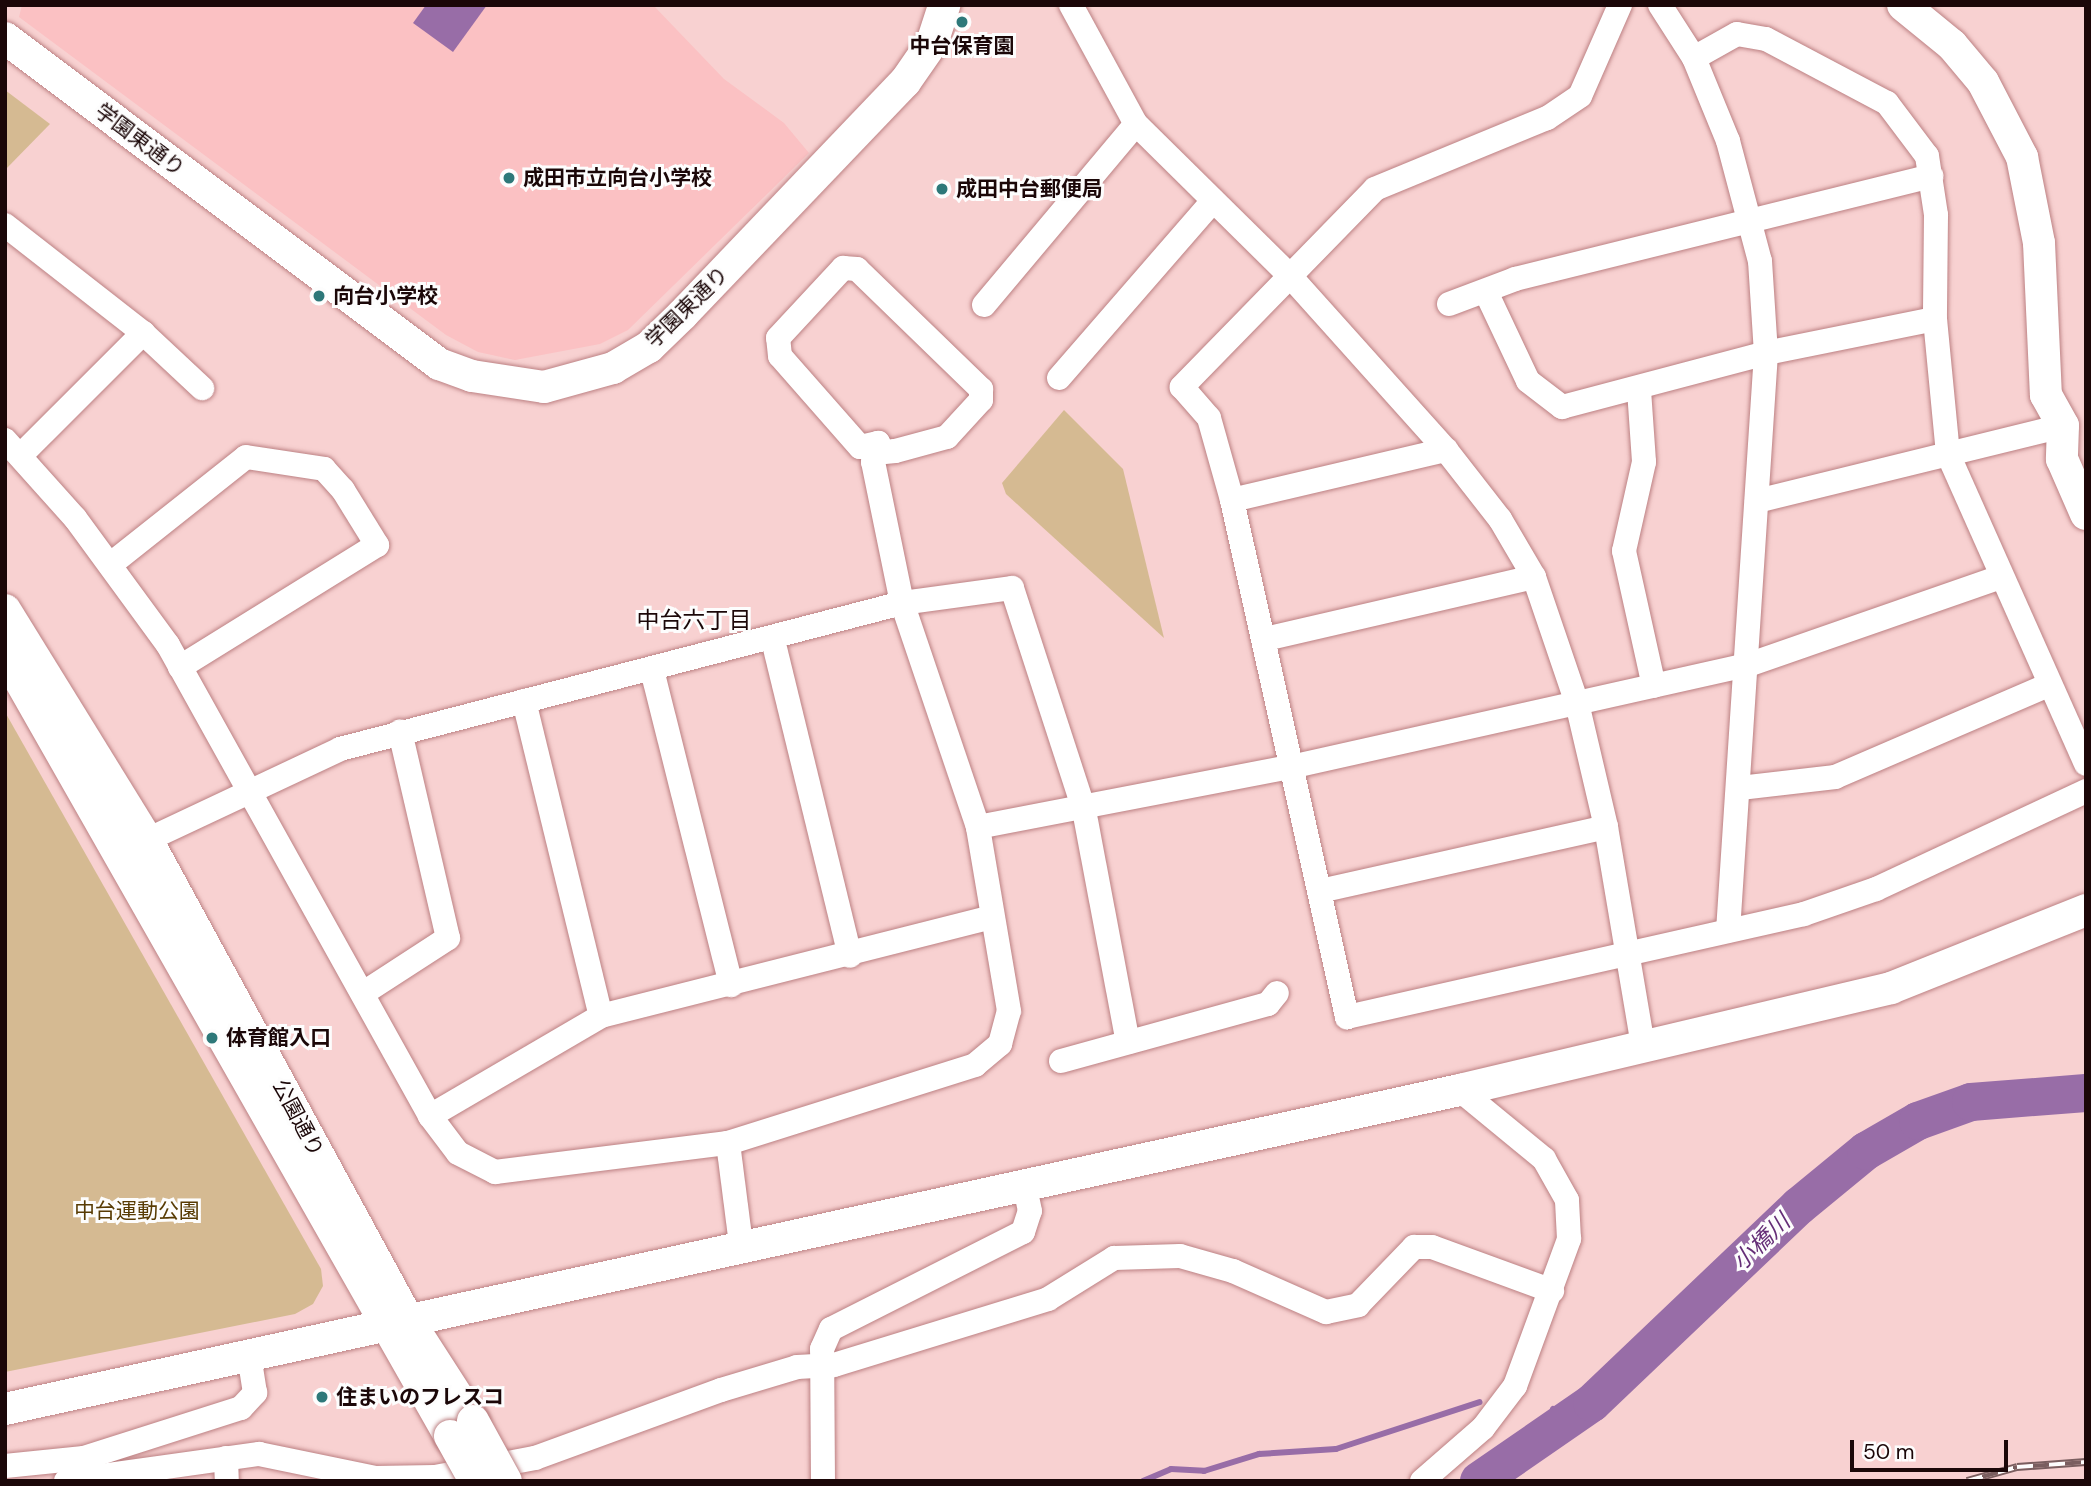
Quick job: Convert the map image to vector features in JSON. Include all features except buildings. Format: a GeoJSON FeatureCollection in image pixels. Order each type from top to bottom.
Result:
{"type":"FeatureCollection","features":[{"type":"Feature","properties":{"kind":"street","name":"学園東通り"},"geometry":{"type":"LineString","coordinates":[[5,38],[439,364],[472,376],[544,387],[613,368],[657,338],[905,82],[932,43],[944,5]]}},
{"type":"Feature","properties":{"kind":"street"},"geometry":{"type":"LineString","coordinates":[[1071,5],[1136,124],[1290,276],[1446,450],[1500,519],[1534,578],[1577,703],[1606,827],[1631,954],[1643,1045]]}},
{"type":"Feature","properties":{"kind":"street"},"geometry":{"type":"LineString","coordinates":[[1620,5],[1580,96],[1547,118],[1375,189],[1182,387],[1209,418],[1232,500],[1295,766],[1347,1017],[1631,954],[1846,900],[2086,791]]}},
{"type":"Feature","properties":{"kind":"street"},"geometry":{"type":"LineString","coordinates":[[1660,5],[1694,58],[1754,223],[1766,353],[1740,788],[1728,931]]}},
{"type":"Feature","properties":{"kind":"street"},"geometry":{"type":"LineString","coordinates":[[1903,5],[1952,45],[1983,82],[2022,157],[2039,243],[2046,395],[2063,426],[2062,459],[2086,514]]}},
{"type":"Feature","properties":{"kind":"street"},"geometry":{"type":"LineString","coordinates":[[1694,58],[1737,34],[1798,54],[1887,103],[1917,138],[1931,176],[1935,319],[1948,454],[1998,579],[2086,764]]}},
{"type":"Feature","properties":{"kind":"street"},"geometry":{"type":"LineString","coordinates":[[984,305],[1136,124]]}},
{"type":"Feature","properties":{"kind":"street"},"geometry":{"type":"LineString","coordinates":[[1449,304],[1641,245],[1754,223],[1931,176]]}},
{"type":"Feature","properties":{"kind":"street"},"geometry":{"type":"LineString","coordinates":[[1059,378],[1213,201]]}},
{"type":"Feature","properties":{"kind":"street"},"geometry":{"type":"LineString","coordinates":[[5,225],[143,333],[202,388]]}},
{"type":"Feature","properties":{"kind":"street"},"geometry":{"type":"LineString","coordinates":[[843,268],[857,269],[981,389],[981,400],[947,437],[877,453],[878,443],[860,447],[780,356],[778,338],[843,268]]}},
{"type":"Feature","properties":{"kind":"street"},"geometry":{"type":"LineString","coordinates":[[1486,292],[1528,381],[1562,408],[1639,390],[1766,353],[1935,319]]}},
{"type":"Feature","properties":{"kind":"street"},"geometry":{"type":"LineString","coordinates":[[143,333],[13,447],[111,564],[180,667],[365,992],[430,1116],[458,1153],[495,1172],[728,1143],[988,1057],[1000,1044],[1009,1011],[989,918],[978,827],[902,603],[873,462],[878,443]]}},
{"type":"Feature","properties":{"kind":"street"},"geometry":{"type":"LineString","coordinates":[[1639,390],[1644,463],[1624,551],[1654,686]]}},
{"type":"Feature","properties":{"kind":"street"},"geometry":{"type":"LineString","coordinates":[[1757,501],[2063,426]]}},
{"type":"Feature","properties":{"kind":"street"},"geometry":{"type":"LineString","coordinates":[[1232,500],[1446,450]]}},
{"type":"Feature","properties":{"kind":"street"},"geometry":{"type":"LineString","coordinates":[[111,564],[246,457],[324,469],[343,490],[377,545],[180,667]]}},
{"type":"Feature","properties":{"kind":"street"},"geometry":{"type":"LineString","coordinates":[[1265,639],[1534,578]]}},
{"type":"Feature","properties":{"kind":"street"},"geometry":{"type":"LineString","coordinates":[[978,827],[1084,810],[1295,766],[1748,665],[1998,579]]}},
{"type":"Feature","properties":{"kind":"street"},"geometry":{"type":"LineString","coordinates":[[147,840],[250,788],[400,732],[773,640],[902,603],[1017,592],[1084,810],[1128,1042]]}},
{"type":"Feature","properties":{"kind":"street","name":"公園通り"},"geometry":{"type":"LineString","coordinates":[[5,610],[147,840],[395,1322]]}},
{"type":"Feature","properties":{"kind":"street"},"geometry":{"type":"LineString","coordinates":[[773,640],[850,956]]}},
{"type":"Feature","properties":{"kind":"street","name":"公園通り"},"geometry":{"type":"LineString","coordinates":[[5,654],[395,1322],[461,1429],[506,1481]]}},
{"type":"Feature","properties":{"kind":"street"},"geometry":{"type":"LineString","coordinates":[[652,670],[731,985]]}},
{"type":"Feature","properties":{"kind":"street"},"geometry":{"type":"LineString","coordinates":[[1740,788],[1835,777],[2049,685]]}},
{"type":"Feature","properties":{"kind":"street"},"geometry":{"type":"LineString","coordinates":[[524,701],[601,1016]]}},
{"type":"Feature","properties":{"kind":"street"},"geometry":{"type":"LineString","coordinates":[[365,992],[449,938],[400,732]]}},
{"type":"Feature","properties":{"kind":"street"},"geometry":{"type":"LineString","coordinates":[[1320,891],[1606,827]]}},
{"type":"Feature","properties":{"kind":"street"},"geometry":{"type":"LineString","coordinates":[[5,1409],[741,1244],[1460,1090],[1936,975],[2086,910]]}},
{"type":"Feature","properties":{"kind":"street"},"geometry":{"type":"LineString","coordinates":[[430,1116],[601,1016],[850,956],[989,918]]}},
{"type":"Feature","properties":{"kind":"street"},"geometry":{"type":"LineString","coordinates":[[1061,1061],[1268,1004],[1277,993]]}},
{"type":"Feature","properties":{"kind":"street"},"geometry":{"type":"LineString","coordinates":[[1422,1481],[1483,1427],[1515,1386],[1569,1239],[1567,1200],[1524,1137],[1460,1090]]}},
{"type":"Feature","properties":{"kind":"street"},"geometry":{"type":"LineString","coordinates":[[728,1143],[741,1244]]}},
{"type":"Feature","properties":{"kind":"street"},"geometry":{"type":"LineString","coordinates":[[823,1481],[822,1365],[825,1340],[840,1321],[1023,1232],[1030,1211],[1024,1184]]}},
{"type":"Feature","properties":{"kind":"street"},"geometry":{"type":"LineString","coordinates":[[66,1481],[227,1469],[294,1457],[355,1476],[435,1477],[535,1458],[646,1414],[796,1367],[822,1365],[1048,1299],[1114,1258],[1180,1256],[1233,1270],[1326,1312],[1357,1305],[1414,1247],[1433,1247],[1552,1291]]}},
{"type":"Feature","properties":{"kind":"street"},"geometry":{"type":"LineString","coordinates":[[5,1466],[84,1458],[241,1408],[255,1393],[249,1356]]}},
{"type":"Feature","properties":{"kind":"street","name":"公園通り"},"geometry":{"type":"LineString","coordinates":[[461,1429],[475,1481]]}},
{"type":"Feature","properties":{"kind":"shaded area","name":"成田市立向台小学校"},"geometry":{"type":"Polygon","coordinates":[[[22,5],[653,5],[724,79],[784,123],[809,153],[628,330],[600,344],[515,360],[478,352],[446,335],[19,17],[22,5]]]}},
{"type":"Feature","properties":{"kind":"shaded area"},"geometry":{"type":"Polygon","coordinates":[[[426,5],[487,5],[453,52],[413,23],[426,5]]]}},
{"type":"Feature","properties":{"kind":"green space"},"geometry":{"type":"Polygon","coordinates":[[[5,90],[50,124],[5,170],[5,90]]]}},
{"type":"Feature","properties":{"kind":"green space"},"geometry":{"type":"Polygon","coordinates":[[[1064,410],[1123,469],[1164,638],[1006,494],[1002,483],[1064,410]]]}},
{"type":"Feature","properties":{"kind":"green space","name":"中台運動公園"},"geometry":{"type":"Polygon","coordinates":[[[5,712],[321,1269],[323,1286],[313,1304],[295,1314],[5,1372],[5,712]]]}},
{"type":"Feature","properties":{"kind":"waterway","name":"小橋川"},"geometry":{"type":"LineString","coordinates":[[1479,1481],[1592,1403],[1799,1206],[1866,1151],[1918,1121],[1971,1102],[2086,1093]]}},
{"type":"Feature","properties":{"kind":"waterway"},"geometry":{"type":"LineString","coordinates":[[1143,1481],[1171,1469],[1204,1471],[1259,1454],[1336,1449],[1480,1402]]}},
{"type":"Feature","properties":{"kind":"waterway"},"geometry":{"type":"LineString","coordinates":[[1553,1409],[1565,1420]]}},
{"type":"Feature","properties":{"kind":"railway"},"geometry":{"type":"LineString","coordinates":[[1967,1481],[2017,1467],[2086,1462]]}},
{"type":"Feature","properties":{"kind":"place","name":"中台保育園"},"geometry":{"type":"Point","coordinates":[962,22]}},
{"type":"Feature","properties":{"kind":"place","name":"成田市立向台小学校"},"geometry":{"type":"Point","coordinates":[509,178]}},
{"type":"Feature","properties":{"kind":"place","name":"成田中台郵便局"},"geometry":{"type":"Point","coordinates":[942,189]}},
{"type":"Feature","properties":{"kind":"place","name":"向台小学校"},"geometry":{"type":"Point","coordinates":[319,296]}},
{"type":"Feature","properties":{"kind":"place","name":"体育館入口"},"geometry":{"type":"Point","coordinates":[212,1038]}},
{"type":"Feature","properties":{"kind":"place","name":"住まいのフレスコ"},"geometry":{"type":"Point","coordinates":[322,1397]}},
{"type":"Feature","properties":{"kind":"district","name":"中台六丁目"},"geometry":{"type":"Point","coordinates":[694,620]}}]}
